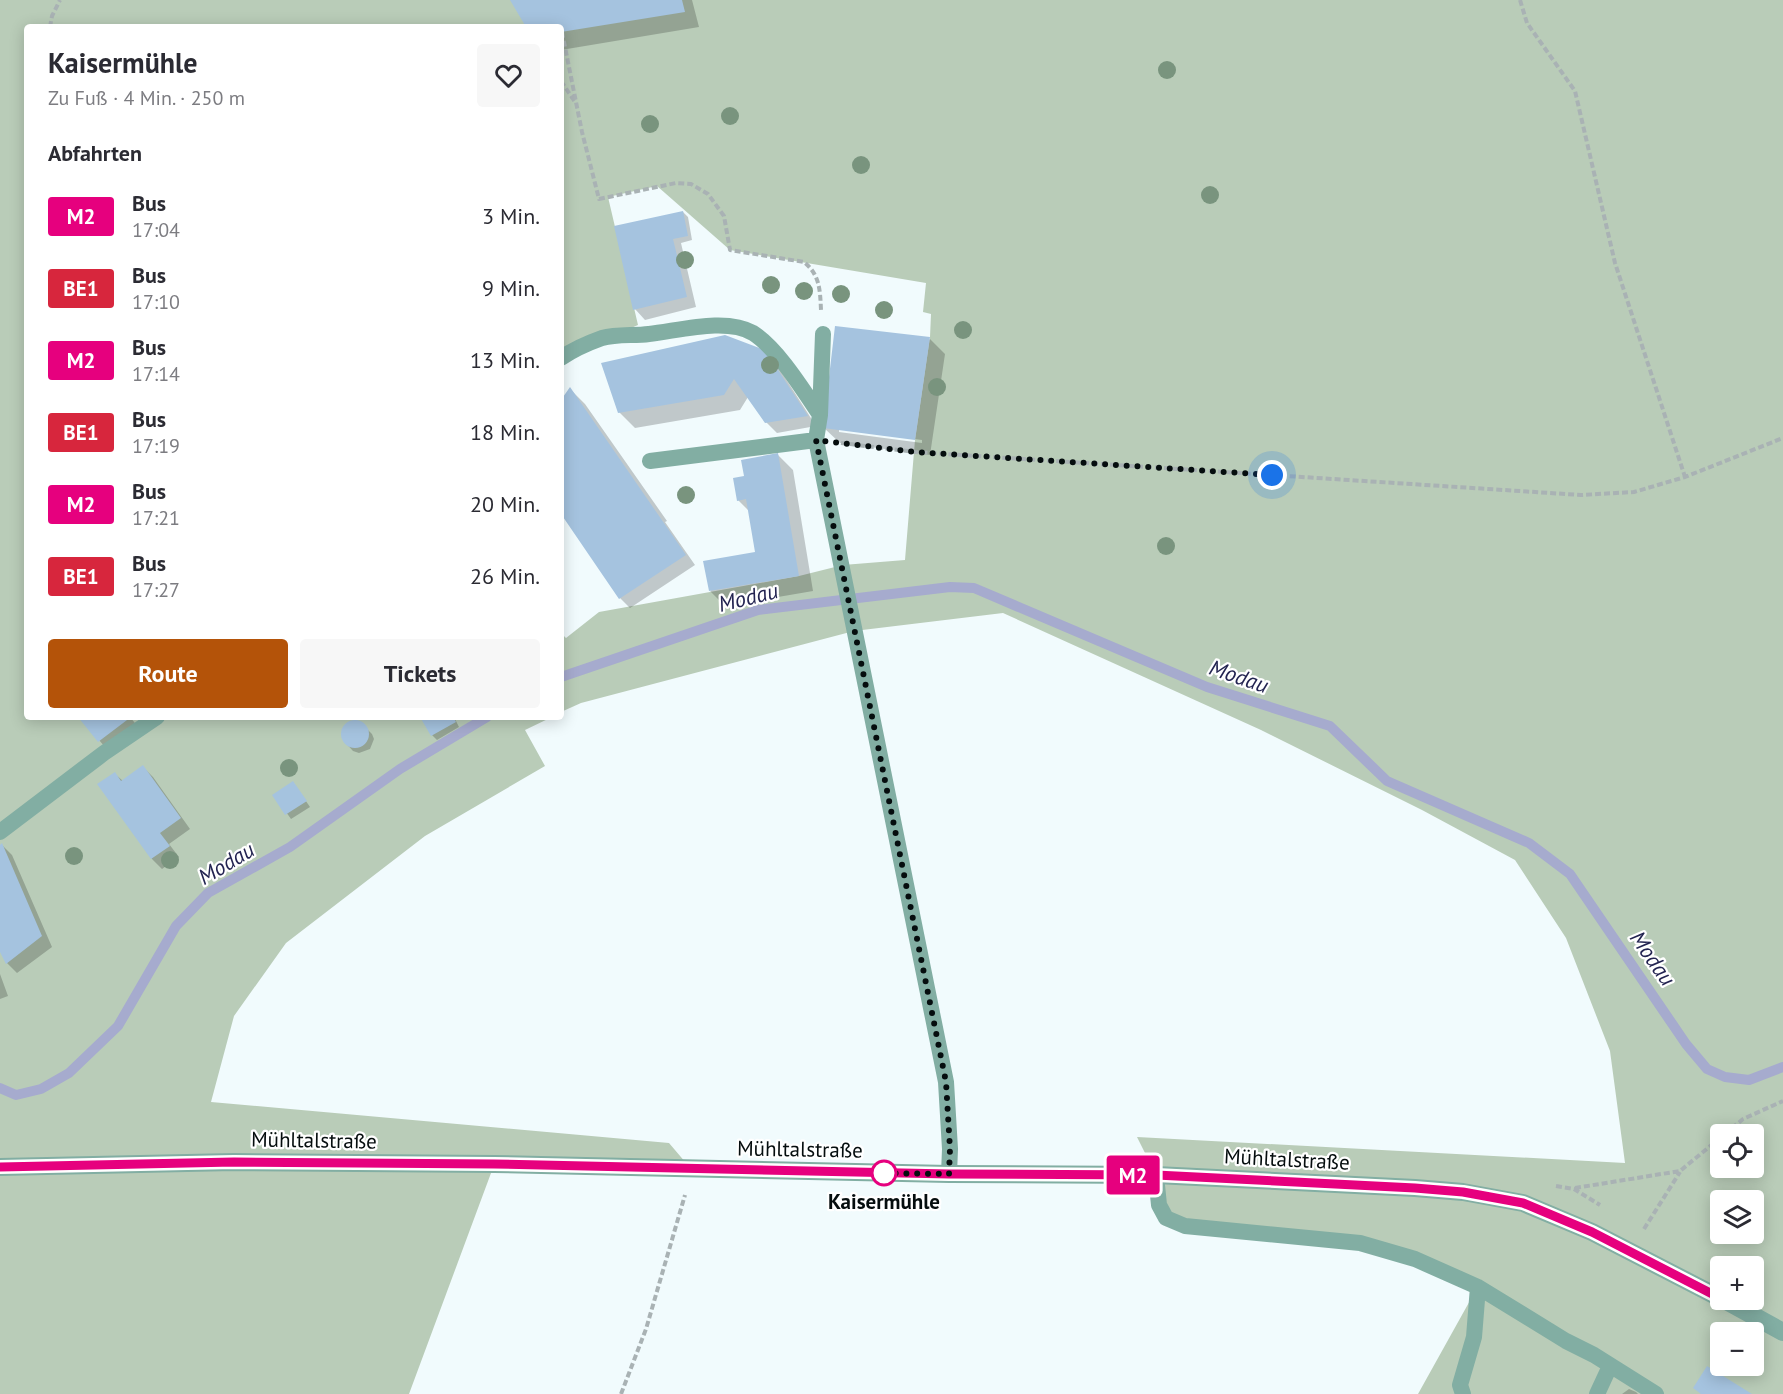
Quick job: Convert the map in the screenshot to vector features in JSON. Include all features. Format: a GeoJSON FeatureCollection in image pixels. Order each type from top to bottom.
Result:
{"type":"FeatureCollection","features":[{"type":"Feature","properties":{"kind":"street","name":"Mühltalstraße"},"geometry":{"type":"LineString","coordinates":[[0,1167],[234,1162],[494,1164],[692,1170],[1156,1175],[1415,1188],[1463,1192],[1523,1203],[1592,1232],[1710,1292]]}},
{"type":"Feature","properties":{"kind":"street","name":"Mühltalstraße"},"geometry":{"type":"LineString","coordinates":[[1744,1310],[1783,1332]]}},
{"type":"Feature","properties":{"kind":"lane"},"geometry":{"type":"LineString","coordinates":[[564,356],[603,338],[649,334],[690,327],[733,327],[750,331],[764,340],[820,415]]}},
{"type":"Feature","properties":{"kind":"lane"},"geometry":{"type":"LineString","coordinates":[[823,334],[820,415],[816,440],[946,1082],[950,1149],[949,1174]]}},
{"type":"Feature","properties":{"kind":"lane"},"geometry":{"type":"LineString","coordinates":[[650,461],[816,440]]}},
{"type":"Feature","properties":{"kind":"lane"},"geometry":{"type":"LineString","coordinates":[[0,832],[82,772],[104,753],[153,720]]}},
{"type":"Feature","properties":{"kind":"lane"},"geometry":{"type":"LineString","coordinates":[[1156,1175],[1160,1205],[1166,1218],[1185,1226],[1359,1243],[1415,1258],[1478,1287],[1656,1394]]}},
{"type":"Feature","properties":{"kind":"lane"},"geometry":{"type":"LineString","coordinates":[[1462,1394],[1460,1385],[1474,1337],[1478,1287]]}},
{"type":"Feature","properties":{"kind":"lane"},"geometry":{"type":"LineString","coordinates":[[1597,1394],[1610,1366]]}},
{"type":"Feature","properties":{"kind":"path"},"geometry":{"type":"LineString","coordinates":[[51,24],[60,0]]}},
{"type":"Feature","properties":{"kind":"path"},"geometry":{"type":"LineString","coordinates":[[1520,0],[1527,23],[1575,91],[1615,263],[1685,477]]}},
{"type":"Feature","properties":{"kind":"path"},"geometry":{"type":"LineString","coordinates":[[564,41],[599,199],[675,183],[692,184],[708,194],[724,216],[730,250],[804,262],[811,267],[819,283],[823,334]]}},
{"type":"Feature","properties":{"kind":"path"},"geometry":{"type":"LineString","coordinates":[[564,85],[578,105]]}},
{"type":"Feature","properties":{"kind":"path"},"geometry":{"type":"LineString","coordinates":[[816,440],[915,452],[1581,495],[1634,492],[1685,477],[1783,438]]}},
{"type":"Feature","properties":{"kind":"path"},"geometry":{"type":"LineString","coordinates":[[1737,1124],[1783,1101]]}},
{"type":"Feature","properties":{"kind":"path"},"geometry":{"type":"LineString","coordinates":[[1643,1231],[1680,1172],[1710,1146]]}},
{"type":"Feature","properties":{"kind":"path"},"geometry":{"type":"LineString","coordinates":[[621,1394],[646,1329],[692,1170]]}},
{"type":"Feature","properties":{"kind":"path"},"geometry":{"type":"LineString","coordinates":[[1574,1189],[1680,1172]]}},
{"type":"Feature","properties":{"kind":"green space"},"geometry":{"type":"Polygon","coordinates":[[[0,0],[1783,0],[1783,1394],[1418,1394],[1477,1288],[1415,1259],[1166,1218],[1156,1175],[1137,1137],[1625,1163],[1610,1051],[1566,938],[1515,860],[1422,810],[1261,730],[1003,613],[854,631],[581,703],[564,711],[564,636],[566,638],[599,612],[799,576],[843,565],[905,560],[915,440],[930,337],[931,314],[923,312],[926,283],[730,250],[657,186],[608,197],[638,325],[564,357],[564,24],[24,24],[24,720],[546,720],[525,730],[545,766],[425,836],[286,943],[234,1016],[211,1102],[669,1143],[692,1170],[494,1165],[409,1394],[0,1394],[0,0]]]}},
{"type":"Feature","properties":{"kind":"building"},"geometry":{"type":"Polygon","coordinates":[[[510,0],[682,0],[685,12],[564,32],[564,24],[524,24],[510,0]]]}},
{"type":"Feature","properties":{"kind":"building"},"geometry":{"type":"Polygon","coordinates":[[[683,211],[688,236],[673,239],[687,297],[633,310],[614,226],[683,211]]]}},
{"type":"Feature","properties":{"kind":"building"},"geometry":{"type":"Polygon","coordinates":[[[835,326],[930,337],[915,440],[823,428],[835,326]]]}},
{"type":"Feature","properties":{"kind":"building"},"geometry":{"type":"Polygon","coordinates":[[[725,335],[765,350],[808,416],[765,423],[734,379],[724,395],[618,413],[601,363],[725,335]]]}},
{"type":"Feature","properties":{"kind":"building"},"geometry":{"type":"Polygon","coordinates":[[[570,387],[686,555],[619,599],[564,518],[564,396],[570,387]]]}},
{"type":"Feature","properties":{"kind":"building"},"geometry":{"type":"Polygon","coordinates":[[[778,453],[799,576],[709,591],[703,561],[755,552],[746,499],[737,501],[733,478],[744,476],[741,460],[778,453]]]}},
{"type":"Feature","properties":{"kind":"building"},"geometry":{"type":"Polygon","coordinates":[[[80,720],[127,720],[98,742],[80,720]]]}},
{"type":"Feature","properties":{"kind":"building"},"geometry":{"type":"Polygon","coordinates":[[[355,720],[365,724],[369,734],[365,744],[355,748],[345,744],[341,734],[345,724],[355,720]]]}},
{"type":"Feature","properties":{"kind":"building"},"geometry":{"type":"Polygon","coordinates":[[[422,720],[455,720],[456,722],[431,736],[422,720]]]}},
{"type":"Feature","properties":{"kind":"building"},"geometry":{"type":"Polygon","coordinates":[[[143,765],[181,818],[160,833],[170,846],[151,859],[97,784],[115,772],[121,781],[143,765]]]}},
{"type":"Feature","properties":{"kind":"building"},"geometry":{"type":"Polygon","coordinates":[[[293,781],[307,801],[285,815],[272,795],[293,781]]]}},
{"type":"Feature","properties":{"kind":"building"},"geometry":{"type":"Polygon","coordinates":[[[2,843],[42,936],[6,964],[0,952],[0,845],[2,843]]]}},
{"type":"Feature","properties":{"kind":"building"},"geometry":{"type":"Polygon","coordinates":[[[1707,1366],[1710,1368],[1710,1376],[1723,1376],[1752,1394],[1701,1394],[1693,1388],[1707,1366]]]}},
{"type":"Feature","properties":{"kind":"waterway","name":"Modau"},"geometry":{"type":"LineString","coordinates":[[564,676],[758,610],[950,587],[974,588],[1207,687],[1330,726],[1387,781],[1529,843],[1570,874],[1686,1044],[1707,1069],[1725,1077],[1749,1080],[1783,1067]]}},
{"type":"Feature","properties":{"kind":"waterway","name":"Modau"},"geometry":{"type":"LineString","coordinates":[[0,1088],[16,1095],[41,1089],[69,1073],[118,1026],[176,926],[208,893],[290,847],[400,769],[482,720]]}},
{"type":"Feature","properties":{"kind":"bus line","name":"M2"},"geometry":{"type":"LineString","coordinates":[[0,1167],[234,1162],[494,1164],[692,1170],[1156,1175],[1415,1188],[1463,1192],[1523,1203],[1592,1232],[1710,1293]]}},
{"type":"Feature","properties":{"kind":"place","name":"Kaisermühle"},"geometry":{"type":"Point","coordinates":[884,1173]}},
{"type":"Feature","properties":{"kind":"route"},"geometry":{"type":"LineString","coordinates":[[884,1173],[879,1173],[949,1174],[950,1149],[946,1082],[816,440],[915,452],[1272,475]]}}]}
